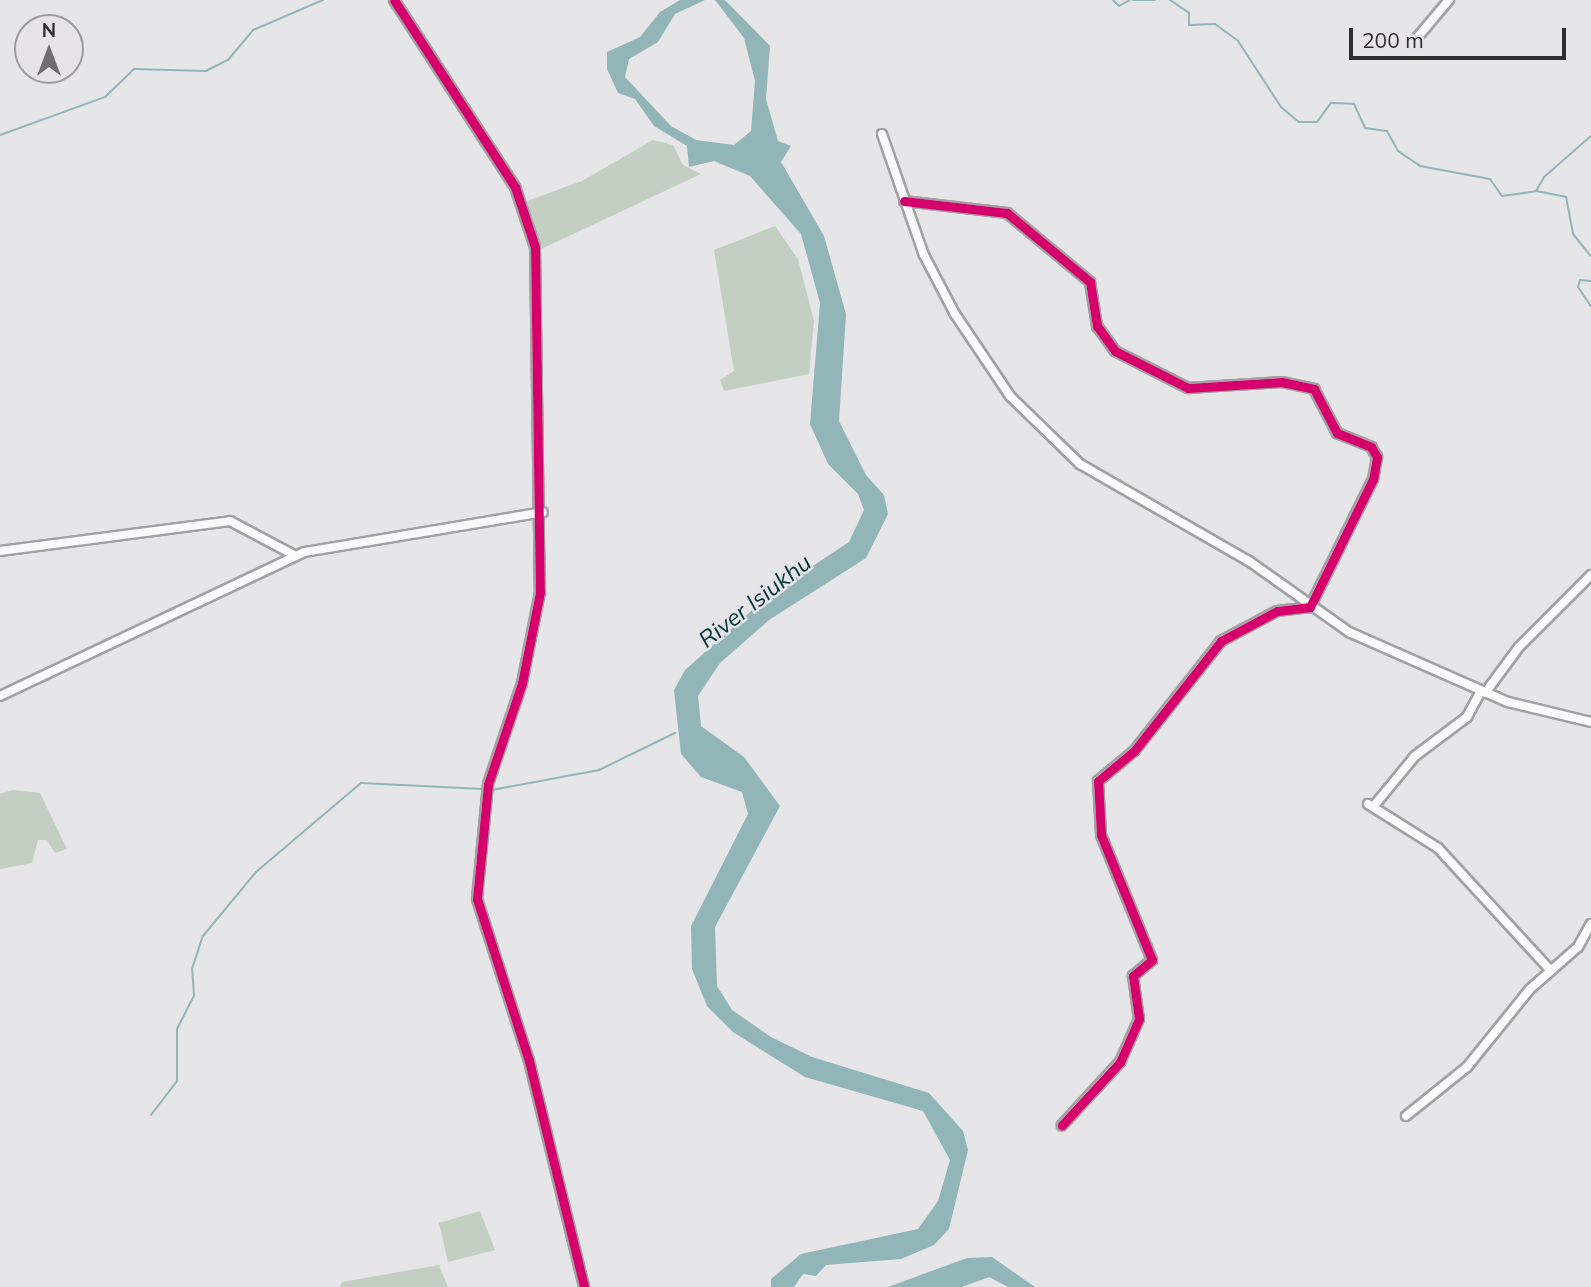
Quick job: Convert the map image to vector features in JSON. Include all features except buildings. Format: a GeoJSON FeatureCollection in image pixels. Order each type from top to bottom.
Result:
{"type":"FeatureCollection","features":[{"type":"Feature","properties":{"kind":"street"},"geometry":{"type":"LineString","coordinates":[[394,0],[500,162],[528,218],[537,265],[542,512],[536,622],[488,784],[477,899],[529,1061],[584,1287]]}},
{"type":"Feature","properties":{"kind":"street"},"geometry":{"type":"LineString","coordinates":[[1416,39],[1449,0]]}},
{"type":"Feature","properties":{"kind":"street"},"geometry":{"type":"LineString","coordinates":[[882,134],[904,201],[955,314],[1021,408],[1080,464],[1249,561],[1310,607],[1349,632],[1483,692],[1591,722]]}},
{"type":"Feature","properties":{"kind":"street"},"geometry":{"type":"LineString","coordinates":[[904,201],[949,201],[1013,216],[1090,282],[1104,339],[1146,370],[1197,389],[1282,382],[1318,392],[1337,433],[1371,447],[1377,461],[1310,607]]}},
{"type":"Feature","properties":{"kind":"street"},"geometry":{"type":"LineString","coordinates":[[0,695],[294,555],[542,512]]}},
{"type":"Feature","properties":{"kind":"street"},"geometry":{"type":"LineString","coordinates":[[0,551],[230,521],[294,555]]}},
{"type":"Feature","properties":{"kind":"street"},"geometry":{"type":"LineString","coordinates":[[1550,970],[1438,848],[1371,805],[1415,756],[1467,717],[1519,647],[1591,575]]}},
{"type":"Feature","properties":{"kind":"street"},"geometry":{"type":"LineString","coordinates":[[1062,1125],[1120,1062],[1139,1019],[1133,976],[1152,960],[1101,835],[1098,781],[1134,751],[1221,641],[1269,615],[1310,607]]}},
{"type":"Feature","properties":{"kind":"street"},"geometry":{"type":"LineString","coordinates":[[1406,1116],[1452,1083],[1550,970],[1578,947],[1591,924]]}},
{"type":"Feature","properties":{"kind":"green space"},"geometry":{"type":"Polygon","coordinates":[[[653,140],[673,145],[683,165],[701,174],[539,250],[527,201],[582,181],[653,140]]]}},
{"type":"Feature","properties":{"kind":"green space"},"geometry":{"type":"Polygon","coordinates":[[[775,226],[798,259],[814,321],[809,374],[724,391],[720,380],[734,371],[714,250],[775,226]]]}},
{"type":"Feature","properties":{"kind":"green space"},"geometry":{"type":"Polygon","coordinates":[[[12,790],[40,793],[67,849],[55,853],[47,840],[38,840],[32,863],[0,869],[0,794],[12,790]]]}},
{"type":"Feature","properties":{"kind":"green space"},"geometry":{"type":"Polygon","coordinates":[[[480,1211],[495,1250],[448,1262],[439,1223],[480,1211]]]}},
{"type":"Feature","properties":{"kind":"green space"},"geometry":{"type":"Polygon","coordinates":[[[439,1265],[448,1287],[340,1287],[342,1282],[439,1265]]]}},
{"type":"Feature","properties":{"kind":"water"},"geometry":{"type":"Polygon","coordinates":[[[680,0],[705,0],[675,14],[658,42],[629,59],[625,77],[671,126],[696,140],[734,145],[751,131],[755,81],[744,38],[715,0],[725,0],[770,46],[766,99],[778,141],[791,146],[781,162],[824,236],[846,314],[839,421],[866,475],[884,495],[888,514],[866,558],[769,620],[720,663],[698,696],[701,726],[744,757],[780,806],[715,927],[717,986],[732,1010],[771,1037],[812,1057],[929,1093],[963,1131],[968,1150],[949,1229],[934,1245],[901,1259],[826,1265],[816,1276],[803,1274],[794,1287],[771,1287],[771,1279],[801,1254],[918,1229],[938,1201],[950,1160],[923,1111],[805,1077],[733,1032],[707,1006],[692,969],[691,926],[748,814],[742,792],[701,777],[681,754],[674,690],[685,670],[769,595],[849,542],[864,510],[858,494],[828,464],[810,424],[820,303],[801,234],[750,176],[714,161],[689,167],[687,146],[654,126],[635,99],[618,93],[607,69],[607,52],[640,37],[660,12],[680,0]]]}},
{"type":"Feature","properties":{"kind":"water"},"geometry":{"type":"Polygon","coordinates":[[[992,1257],[1035,1287],[1008,1287],[989,1277],[962,1287],[888,1287],[967,1258],[992,1257]]]}},
{"type":"Feature","properties":{"kind":"waterway"},"geometry":{"type":"LineString","coordinates":[[0,135],[105,97],[134,69],[206,71],[228,60],[253,30],[323,0]]}},
{"type":"Feature","properties":{"kind":"waterway"},"geometry":{"type":"LineString","coordinates":[[1113,0],[1119,6],[1130,0]]}},
{"type":"Feature","properties":{"kind":"waterway"},"geometry":{"type":"LineString","coordinates":[[1133,0],[1155,0]]}},
{"type":"Feature","properties":{"kind":"waterway"},"geometry":{"type":"LineString","coordinates":[[1170,0],[1189,13],[1189,25],[1215,24],[1238,41],[1281,107],[1299,122],[1317,122],[1331,103],[1354,104],[1365,128],[1387,131],[1398,151],[1420,166],[1490,179],[1502,196],[1536,191],[1566,197],[1573,234],[1591,256]]}},
{"type":"Feature","properties":{"kind":"waterway"},"geometry":{"type":"LineString","coordinates":[[1536,191],[1544,177],[1591,136]]}},
{"type":"Feature","properties":{"kind":"waterway"},"geometry":{"type":"LineString","coordinates":[[1591,281],[1580,280],[1578,287],[1591,306]]}},
{"type":"Feature","properties":{"kind":"waterway"},"geometry":{"type":"LineString","coordinates":[[492,790],[599,770],[675,733]]}},
{"type":"Feature","properties":{"kind":"waterway"},"geometry":{"type":"LineString","coordinates":[[151,1115],[177,1081],[177,1029],[194,995],[192,969],[203,936],[256,872],[361,783],[483,789]]}},
{"type":"Feature","properties":{"kind":"cycle path"},"geometry":{"type":"LineString","coordinates":[[394,0],[515,187],[535,247],[540,592],[522,683],[488,784],[477,899],[529,1061],[584,1287]]}},
{"type":"Feature","properties":{"kind":"cycle path"},"geometry":{"type":"LineString","coordinates":[[904,201],[1007,213],[1090,282],[1097,326],[1115,351],[1188,388],[1282,382],[1314,389],[1337,433],[1371,447],[1377,457],[1373,479],[1310,607],[1277,611],[1221,641],[1134,751],[1098,781],[1101,835],[1152,960],[1133,976],[1139,1019],[1120,1062],[1062,1125]]}},
{"type":"Feature","properties":{"kind":"water label","name":"River Isiukhu"},"geometry":{"type":"Point","coordinates":[755,601]}}]}
